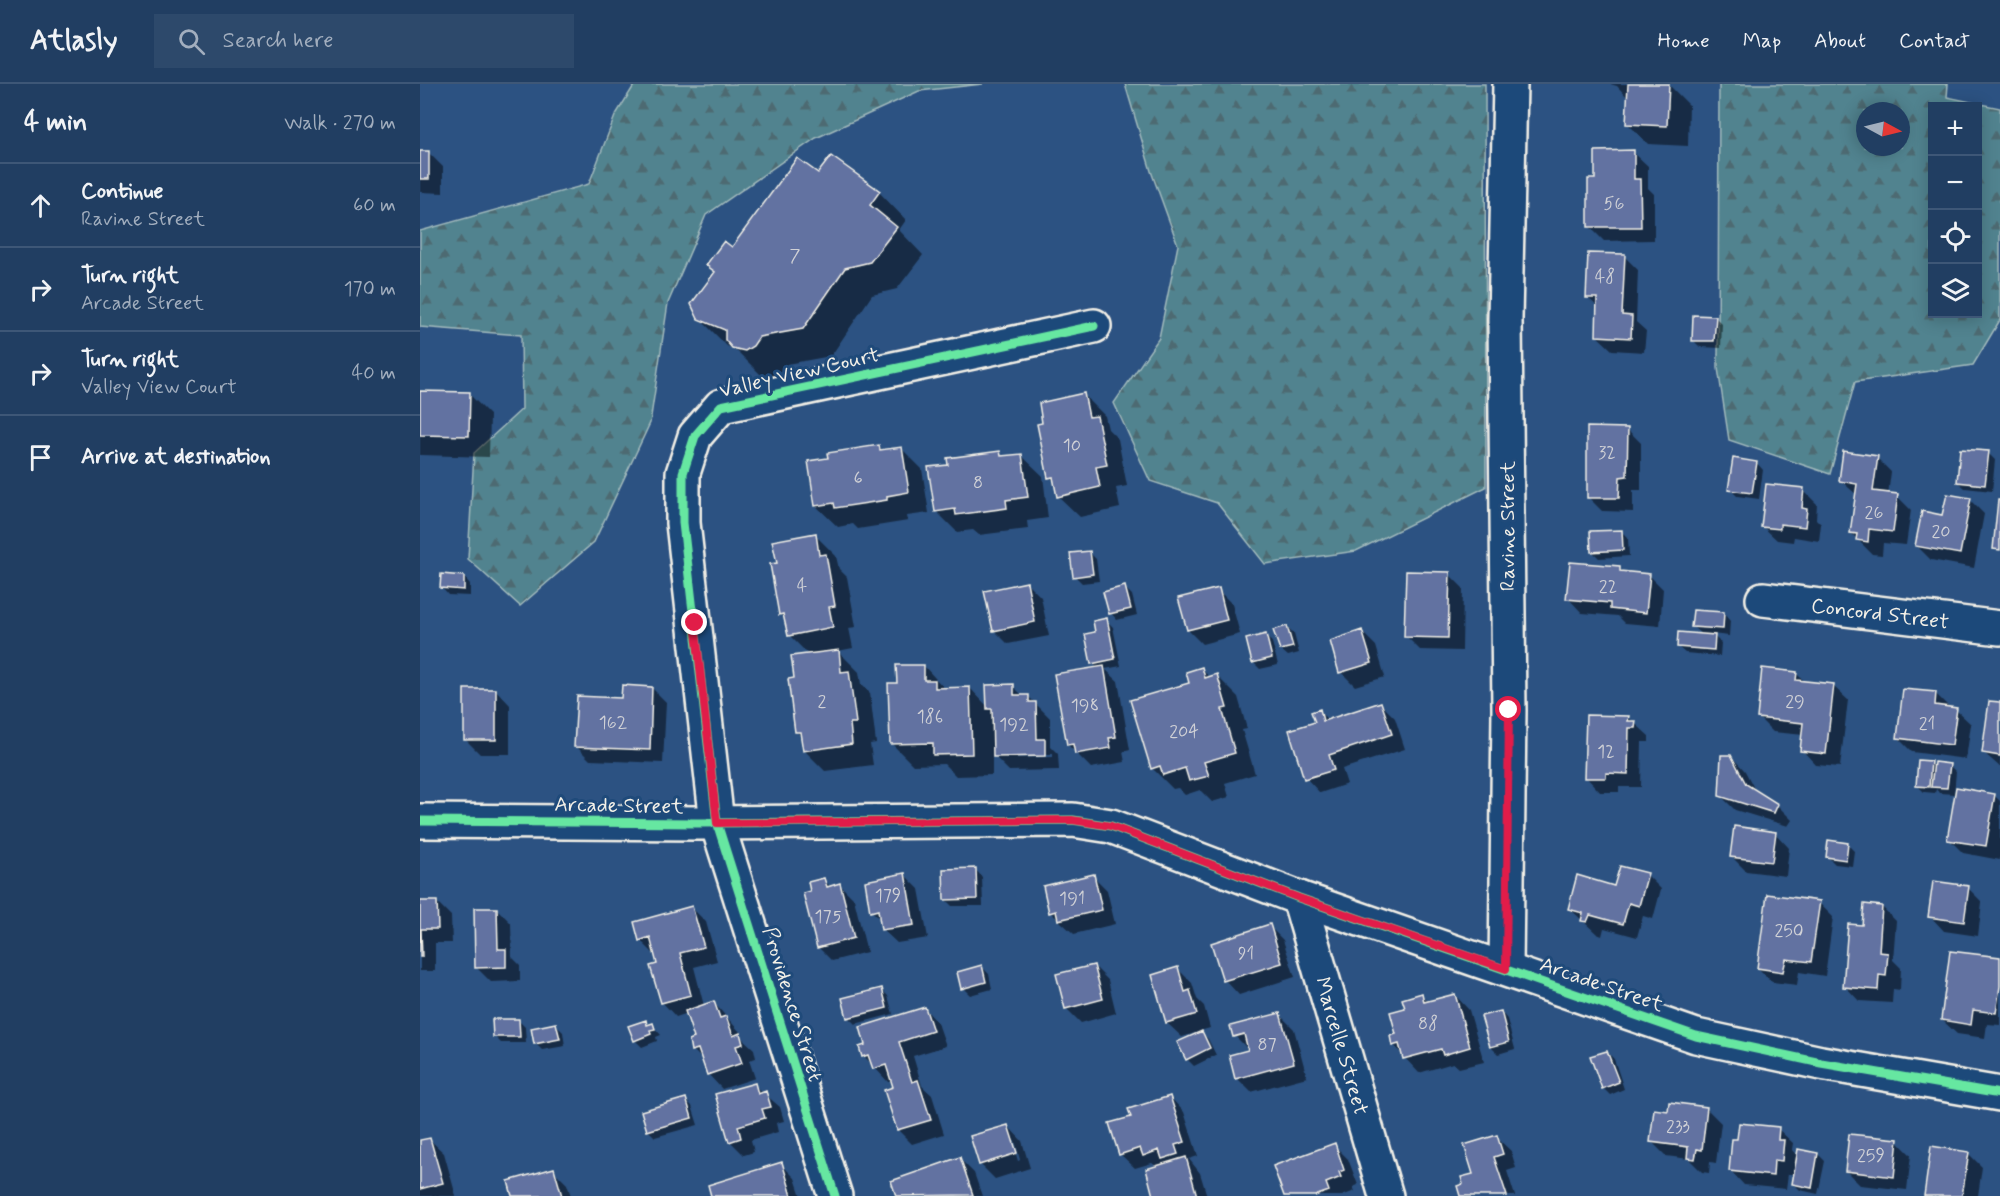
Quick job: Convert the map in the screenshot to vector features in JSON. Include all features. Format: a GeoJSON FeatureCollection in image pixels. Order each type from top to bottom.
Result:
{"type":"FeatureCollection","features":[{"type":"Feature","properties":{"kind":"street","name":"Ravine Street"},"geometry":{"type":"LineString","coordinates":[[1506,969],[1509,710],[1505,319],[1510,84]]}},
{"type":"Feature","properties":{"kind":"street","name":"Valley View Court"},"geometry":{"type":"LineString","coordinates":[[717,823],[683,523],[683,473],[695,436],[721,406],[1094,326]]}},
{"type":"Feature","properties":{"kind":"street","name":"Concord Street"},"geometry":{"type":"LineString","coordinates":[[1762,599],[2000,628]]}},
{"type":"Feature","properties":{"kind":"street","name":"Arcade Street"},"geometry":{"type":"LineString","coordinates":[[420,821],[717,823],[1072,820],[1111,826],[1299,898],[1696,1036],[1821,1063],[2000,1094]]}},
{"type":"Feature","properties":{"kind":"street","name":"Providence Street"},"geometry":{"type":"LineString","coordinates":[[717,823],[835,1196]]}},
{"type":"Feature","properties":{"kind":"street","name":"Marcelle Street"},"geometry":{"type":"LineString","coordinates":[[1299,898],[1386,1196]]}},
{"type":"Feature","properties":{"kind":"green space"},"geometry":{"type":"Polygon","coordinates":[[[635,84],[983,84],[919,91],[816,138],[706,215],[668,303],[650,423],[594,542],[520,606],[468,559],[474,453],[522,409],[521,335],[420,327],[420,231],[589,184],[615,116],[635,84]]]}},
{"type":"Feature","properties":{"kind":"green space"},"geometry":{"type":"Polygon","coordinates":[[[1125,84],[1485,84],[1486,487],[1356,551],[1265,564],[1217,503],[1150,481],[1114,403],[1159,338],[1178,245],[1151,171],[1125,84]]]}},
{"type":"Feature","properties":{"kind":"green space"},"geometry":{"type":"Polygon","coordinates":[[[1719,84],[1948,84],[1947,97],[1971,102],[1928,102],[1928,318],[1982,318],[1982,104],[2000,108],[2000,320],[1973,365],[1855,382],[1830,474],[1729,440],[1718,368],[1719,84]]]}},
{"type":"Feature","properties":{"kind":"building"},"geometry":{"type":"Polygon","coordinates":[[[1628,84],[1669,84],[1667,126],[1626,124],[1628,84]]]}},
{"type":"Feature","properties":{"kind":"building"},"geometry":{"type":"Polygon","coordinates":[[[1634,150],[1634,179],[1640,179],[1641,227],[1588,227],[1588,179],[1595,179],[1595,151],[1634,150]]]}},
{"type":"Feature","properties":{"kind":"building"},"geometry":{"type":"Polygon","coordinates":[[[420,151],[429,151],[429,179],[420,179],[420,151]]]}},
{"type":"Feature","properties":{"kind":"building"},"geometry":{"type":"Polygon","coordinates":[[[831,156],[880,191],[870,205],[897,227],[870,262],[845,268],[803,329],[759,337],[753,346],[745,351],[732,348],[725,340],[725,330],[698,319],[691,304],[715,272],[706,265],[724,241],[732,247],[797,158],[818,173],[831,156]]]}},
{"type":"Feature","properties":{"kind":"building"},"geometry":{"type":"Polygon","coordinates":[[[1588,253],[1625,254],[1622,315],[1632,316],[1631,338],[1596,336],[1597,298],[1586,298],[1588,253]]]}},
{"type":"Feature","properties":{"kind":"building"},"geometry":{"type":"Polygon","coordinates":[[[1693,315],[1716,316],[1714,341],[1692,341],[1693,315]]]}},
{"type":"Feature","properties":{"kind":"building"},"geometry":{"type":"Polygon","coordinates":[[[420,391],[470,392],[469,436],[420,435],[420,391]]]}},
{"type":"Feature","properties":{"kind":"building"},"geometry":{"type":"Polygon","coordinates":[[[1084,393],[1089,417],[1097,416],[1107,465],[1096,467],[1100,487],[1057,497],[1053,477],[1048,478],[1037,424],[1042,423],[1039,403],[1084,393]]]}},
{"type":"Feature","properties":{"kind":"building"},"geometry":{"type":"Polygon","coordinates":[[[1587,427],[1628,428],[1627,476],[1620,477],[1619,498],[1587,498],[1587,427]]]}},
{"type":"Feature","properties":{"kind":"building"},"geometry":{"type":"Polygon","coordinates":[[[879,445],[880,450],[902,447],[909,492],[887,496],[887,500],[835,508],[834,503],[815,506],[808,461],[828,458],[827,453],[879,445]]]}},
{"type":"Feature","properties":{"kind":"building"},"geometry":{"type":"Polygon","coordinates":[[[1960,449],[1989,451],[1985,485],[1957,482],[1960,449]]]}},
{"type":"Feature","properties":{"kind":"building"},"geometry":{"type":"Polygon","coordinates":[[[1000,451],[1001,456],[1022,454],[1028,497],[1006,500],[1007,508],[956,515],[955,509],[935,512],[928,467],[948,465],[947,458],[1000,451]]]}},
{"type":"Feature","properties":{"kind":"building"},"geometry":{"type":"Polygon","coordinates":[[[1843,451],[1878,456],[1873,491],[1898,494],[1893,532],[1869,529],[1868,542],[1856,540],[1857,534],[1850,533],[1857,484],[1839,481],[1843,451]]]}},
{"type":"Feature","properties":{"kind":"building"},"geometry":{"type":"Polygon","coordinates":[[[1733,458],[1757,462],[1752,493],[1728,490],[1733,458]]]}},
{"type":"Feature","properties":{"kind":"building"},"geometry":{"type":"Polygon","coordinates":[[[1766,484],[1804,488],[1802,508],[1807,509],[1805,527],[1780,524],[1780,529],[1761,527],[1766,484]]]}},
{"type":"Feature","properties":{"kind":"building"},"geometry":{"type":"Polygon","coordinates":[[[1947,494],[1971,498],[1960,554],[1915,546],[1922,511],[1942,515],[1947,494]]]}},
{"type":"Feature","properties":{"kind":"building"},"geometry":{"type":"Polygon","coordinates":[[[1998,500],[2000,500],[2000,550],[1993,549],[1998,500]]]}},
{"type":"Feature","properties":{"kind":"building"},"geometry":{"type":"Polygon","coordinates":[[[1622,530],[1623,550],[1591,552],[1590,531],[1622,530]]]}},
{"type":"Feature","properties":{"kind":"building"},"geometry":{"type":"Polygon","coordinates":[[[816,533],[819,555],[826,554],[835,606],[829,607],[833,627],[788,636],[783,614],[779,615],[770,564],[777,563],[772,541],[816,533]]]}},
{"type":"Feature","properties":{"kind":"building"},"geometry":{"type":"Polygon","coordinates":[[[1090,551],[1093,574],[1073,577],[1070,553],[1090,551]]]}},
{"type":"Feature","properties":{"kind":"building"},"geometry":{"type":"Polygon","coordinates":[[[1570,562],[1620,566],[1620,571],[1650,574],[1646,613],[1610,609],[1610,603],[1566,599],[1570,562]]]}},
{"type":"Feature","properties":{"kind":"building"},"geometry":{"type":"Polygon","coordinates":[[[1406,571],[1450,572],[1448,638],[1404,637],[1406,571]]]}},
{"type":"Feature","properties":{"kind":"building"},"geometry":{"type":"Polygon","coordinates":[[[441,574],[464,576],[464,590],[440,588],[441,574]]]}},
{"type":"Feature","properties":{"kind":"building"},"geometry":{"type":"Polygon","coordinates":[[[1027,582],[1035,622],[993,631],[984,591],[1027,582]]]}},
{"type":"Feature","properties":{"kind":"building"},"geometry":{"type":"Polygon","coordinates":[[[1125,586],[1131,609],[1109,614],[1103,592],[1125,586]]]}},
{"type":"Feature","properties":{"kind":"building"},"geometry":{"type":"Polygon","coordinates":[[[1219,588],[1227,620],[1187,630],[1178,598],[1219,588]]]}},
{"type":"Feature","properties":{"kind":"building"},"geometry":{"type":"Polygon","coordinates":[[[1693,610],[1724,612],[1723,629],[1691,627],[1693,610]]]}},
{"type":"Feature","properties":{"kind":"building"},"geometry":{"type":"Polygon","coordinates":[[[1107,618],[1115,659],[1091,664],[1085,634],[1095,632],[1093,621],[1107,618]]]}},
{"type":"Feature","properties":{"kind":"building"},"geometry":{"type":"Polygon","coordinates":[[[1287,626],[1293,647],[1280,650],[1273,630],[1287,626]]]}},
{"type":"Feature","properties":{"kind":"building"},"geometry":{"type":"Polygon","coordinates":[[[1362,630],[1372,663],[1339,673],[1330,641],[1362,630]]]}},
{"type":"Feature","properties":{"kind":"building"},"geometry":{"type":"Polygon","coordinates":[[[1678,632],[1715,635],[1714,650],[1677,647],[1678,632]]]}},
{"type":"Feature","properties":{"kind":"building"},"geometry":{"type":"Polygon","coordinates":[[[1266,634],[1272,658],[1252,663],[1246,639],[1266,634]]]}},
{"type":"Feature","properties":{"kind":"building"},"geometry":{"type":"Polygon","coordinates":[[[839,650],[841,672],[849,671],[856,723],[850,723],[852,744],[803,751],[800,732],[795,732],[788,679],[794,678],[791,656],[839,650]]]}},
{"type":"Feature","properties":{"kind":"building"},"geometry":{"type":"Polygon","coordinates":[[[896,665],[924,665],[924,680],[935,680],[935,688],[970,687],[972,754],[933,755],[933,743],[890,744],[888,683],[897,683],[896,665]]]}},
{"type":"Feature","properties":{"kind":"building"},"geometry":{"type":"Polygon","coordinates":[[[1104,666],[1116,737],[1109,738],[1111,748],[1075,754],[1073,744],[1067,745],[1054,674],[1104,666]]]}},
{"type":"Feature","properties":{"kind":"building"},"geometry":{"type":"Polygon","coordinates":[[[1202,667],[1205,678],[1217,674],[1227,708],[1222,709],[1235,753],[1204,762],[1209,776],[1189,781],[1185,768],[1163,775],[1160,766],[1151,769],[1130,700],[1189,683],[1186,672],[1202,667]]]}},
{"type":"Feature","properties":{"kind":"building"},"geometry":{"type":"Polygon","coordinates":[[[1762,668],[1797,672],[1796,680],[1834,684],[1826,754],[1800,751],[1803,723],[1757,718],[1762,668]]]}},
{"type":"Feature","properties":{"kind":"building"},"geometry":{"type":"Polygon","coordinates":[[[1014,684],[1014,695],[1029,695],[1029,702],[1036,702],[1037,739],[1045,739],[1045,756],[993,757],[992,709],[987,709],[986,685],[1014,684]]]}},
{"type":"Feature","properties":{"kind":"building"},"geometry":{"type":"Polygon","coordinates":[[[622,685],[652,687],[650,750],[574,747],[577,696],[621,698],[622,685]]]}},
{"type":"Feature","properties":{"kind":"building"},"geometry":{"type":"Polygon","coordinates":[[[464,689],[496,689],[496,740],[464,740],[464,689]]]}},
{"type":"Feature","properties":{"kind":"building"},"geometry":{"type":"Polygon","coordinates":[[[1903,689],[1936,692],[1935,705],[1957,708],[1952,745],[1897,738],[1903,689]]]}},
{"type":"Feature","properties":{"kind":"building"},"geometry":{"type":"Polygon","coordinates":[[[1989,701],[2000,702],[2000,756],[1982,753],[1989,701]]]}},
{"type":"Feature","properties":{"kind":"building"},"geometry":{"type":"Polygon","coordinates":[[[1381,702],[1392,734],[1329,755],[1334,770],[1304,779],[1289,730],[1315,722],[1311,712],[1320,709],[1323,721],[1381,702]]]}},
{"type":"Feature","properties":{"kind":"building"},"geometry":{"type":"Polygon","coordinates":[[[1586,715],[1629,716],[1628,721],[1636,721],[1635,728],[1629,728],[1628,774],[1606,773],[1606,778],[1584,778],[1586,715]]]}},
{"type":"Feature","properties":{"kind":"building"},"geometry":{"type":"Polygon","coordinates":[[[1721,755],[1731,755],[1746,784],[1778,804],[1774,813],[1719,796],[1721,755]]]}},
{"type":"Feature","properties":{"kind":"building"},"geometry":{"type":"Polygon","coordinates":[[[1918,760],[1931,761],[1929,787],[1916,786],[1918,760]]]}},
{"type":"Feature","properties":{"kind":"building"},"geometry":{"type":"Polygon","coordinates":[[[1934,762],[1950,764],[1947,788],[1931,787],[1934,762]]]}},
{"type":"Feature","properties":{"kind":"building"},"geometry":{"type":"Polygon","coordinates":[[[1956,787],[1995,794],[1986,846],[1947,840],[1956,787]]]}},
{"type":"Feature","properties":{"kind":"building"},"geometry":{"type":"Polygon","coordinates":[[[1734,826],[1776,832],[1772,862],[1730,857],[1734,826]]]}},
{"type":"Feature","properties":{"kind":"building"},"geometry":{"type":"Polygon","coordinates":[[[1828,840],[1848,843],[1846,860],[1826,857],[1828,840]]]}},
{"type":"Feature","properties":{"kind":"building"},"geometry":{"type":"Polygon","coordinates":[[[1620,866],[1648,873],[1639,906],[1629,903],[1623,924],[1590,915],[1587,922],[1581,921],[1583,913],[1568,909],[1577,875],[1614,886],[1620,866]]]}},
{"type":"Feature","properties":{"kind":"building"},"geometry":{"type":"Polygon","coordinates":[[[976,868],[977,899],[944,900],[943,869],[976,868]]]}},
{"type":"Feature","properties":{"kind":"building"},"geometry":{"type":"Polygon","coordinates":[[[905,873],[914,925],[881,930],[878,910],[870,912],[865,881],[905,873]]]}},
{"type":"Feature","properties":{"kind":"building"},"geometry":{"type":"Polygon","coordinates":[[[1094,874],[1102,910],[1058,920],[1056,911],[1049,913],[1043,886],[1094,874]]]}},
{"type":"Feature","properties":{"kind":"building"},"geometry":{"type":"Polygon","coordinates":[[[824,878],[827,887],[840,883],[854,938],[817,948],[803,893],[810,891],[808,882],[824,878]]]}},
{"type":"Feature","properties":{"kind":"building"},"geometry":{"type":"Polygon","coordinates":[[[1933,881],[1969,886],[1964,922],[1928,917],[1933,881]]]}},
{"type":"Feature","properties":{"kind":"building"},"geometry":{"type":"Polygon","coordinates":[[[1767,894],[1820,901],[1811,962],[1786,959],[1783,972],[1757,968],[1767,894]]]}},
{"type":"Feature","properties":{"kind":"building"},"geometry":{"type":"Polygon","coordinates":[[[420,901],[437,901],[438,929],[421,929],[422,957],[420,957],[420,901]]]}},
{"type":"Feature","properties":{"kind":"building"},"geometry":{"type":"Polygon","coordinates":[[[1864,904],[1882,906],[1879,952],[1888,953],[1886,976],[1879,975],[1878,990],[1843,987],[1848,924],[1862,925],[1864,904]]]}},
{"type":"Feature","properties":{"kind":"building"},"geometry":{"type":"Polygon","coordinates":[[[692,906],[704,947],[680,953],[691,995],[661,1003],[650,966],[657,964],[650,937],[639,941],[634,922],[692,906]]]}},
{"type":"Feature","properties":{"kind":"building"},"geometry":{"type":"Polygon","coordinates":[[[474,908],[497,908],[498,949],[506,949],[506,967],[475,968],[474,908]]]}},
{"type":"Feature","properties":{"kind":"building"},"geometry":{"type":"Polygon","coordinates":[[[1270,924],[1282,963],[1223,981],[1211,943],[1270,924]]]}},
{"type":"Feature","properties":{"kind":"building"},"geometry":{"type":"Polygon","coordinates":[[[1950,951],[2000,957],[2000,986],[1996,1013],[1973,1010],[1971,1025],[1941,1020],[1950,951]]]}},
{"type":"Feature","properties":{"kind":"building"},"geometry":{"type":"Polygon","coordinates":[[[982,965],[986,982],[961,989],[957,972],[982,965]]]}},
{"type":"Feature","properties":{"kind":"building"},"geometry":{"type":"Polygon","coordinates":[[[1094,965],[1103,999],[1065,1009],[1056,974],[1094,965]]]}},
{"type":"Feature","properties":{"kind":"building"},"geometry":{"type":"Polygon","coordinates":[[[1178,967],[1185,992],[1190,990],[1197,1014],[1166,1023],[1152,975],[1178,967]]]}},
{"type":"Feature","properties":{"kind":"building"},"geometry":{"type":"Polygon","coordinates":[[[882,988],[887,1008],[847,1018],[842,998],[882,988]]]}},
{"type":"Feature","properties":{"kind":"building"},"geometry":{"type":"Polygon","coordinates":[[[1422,993],[1424,1002],[1455,994],[1470,1047],[1443,1055],[1441,1049],[1403,1059],[1399,1044],[1392,1046],[1390,1036],[1396,1034],[1390,1012],[1405,1008],[1402,999],[1422,993]]]}},
{"type":"Feature","properties":{"kind":"building"},"geometry":{"type":"Polygon","coordinates":[[[714,1001],[720,1018],[726,1016],[733,1036],[740,1033],[743,1044],[736,1046],[742,1063],[707,1075],[698,1049],[691,1051],[689,1040],[694,1038],[685,1011],[714,1001]]]}},
{"type":"Feature","properties":{"kind":"building"},"geometry":{"type":"Polygon","coordinates":[[[925,1007],[933,1031],[899,1042],[912,1082],[918,1080],[931,1120],[897,1130],[884,1090],[893,1087],[886,1065],[873,1069],[868,1055],[862,1057],[859,1047],[865,1045],[860,1027],[925,1007]]]}},
{"type":"Feature","properties":{"kind":"building"},"geometry":{"type":"Polygon","coordinates":[[[1501,1011],[1509,1042],[1490,1047],[1481,1016],[1501,1011]]]}},
{"type":"Feature","properties":{"kind":"building"},"geometry":{"type":"Polygon","coordinates":[[[1280,1013],[1294,1063],[1235,1079],[1229,1055],[1248,1050],[1244,1034],[1233,1037],[1230,1026],[1280,1013]]]}},
{"type":"Feature","properties":{"kind":"building"},"geometry":{"type":"Polygon","coordinates":[[[492,1019],[519,1019],[520,1037],[493,1037],[492,1019]]]}},
{"type":"Feature","properties":{"kind":"building"},"geometry":{"type":"Polygon","coordinates":[[[646,1020],[647,1025],[653,1023],[655,1029],[650,1030],[651,1034],[634,1041],[628,1026],[646,1020]]]}},
{"type":"Feature","properties":{"kind":"building"},"geometry":{"type":"Polygon","coordinates":[[[556,1023],[560,1039],[534,1044],[531,1028],[556,1023]]]}},
{"type":"Feature","properties":{"kind":"building"},"geometry":{"type":"Polygon","coordinates":[[[1202,1031],[1210,1048],[1186,1060],[1177,1042],[1202,1031]]]}},
{"type":"Feature","properties":{"kind":"building"},"geometry":{"type":"Polygon","coordinates":[[[1607,1051],[1619,1082],[1602,1089],[1590,1056],[1607,1051]]]}},
{"type":"Feature","properties":{"kind":"building"},"geometry":{"type":"Polygon","coordinates":[[[755,1083],[758,1094],[766,1091],[771,1107],[762,1109],[765,1118],[738,1126],[741,1138],[729,1142],[715,1094],[755,1083]]]}},
{"type":"Feature","properties":{"kind":"building"},"geometry":{"type":"Polygon","coordinates":[[[1170,1096],[1185,1142],[1175,1145],[1178,1154],[1162,1159],[1159,1150],[1143,1156],[1140,1148],[1119,1155],[1109,1123],[1131,1117],[1128,1109],[1170,1096]]]}},
{"type":"Feature","properties":{"kind":"building"},"geometry":{"type":"Polygon","coordinates":[[[686,1098],[692,1118],[647,1131],[641,1111],[686,1098]]]}},
{"type":"Feature","properties":{"kind":"building"},"geometry":{"type":"Polygon","coordinates":[[[1669,1102],[1707,1107],[1702,1150],[1697,1149],[1695,1159],[1687,1158],[1688,1147],[1650,1142],[1654,1109],[1668,1111],[1669,1102]]]}},
{"type":"Feature","properties":{"kind":"building"},"geometry":{"type":"Polygon","coordinates":[[[1739,1123],[1779,1127],[1778,1140],[1784,1140],[1782,1161],[1774,1160],[1773,1176],[1729,1171],[1732,1139],[1737,1139],[1739,1123]]]}},
{"type":"Feature","properties":{"kind":"building"},"geometry":{"type":"Polygon","coordinates":[[[1008,1125],[1017,1153],[979,1165],[970,1136],[1008,1125]]]}},
{"type":"Feature","properties":{"kind":"building"},"geometry":{"type":"Polygon","coordinates":[[[1849,1134],[1898,1139],[1894,1177],[1845,1171],[1849,1134]]]}},
{"type":"Feature","properties":{"kind":"building"},"geometry":{"type":"Polygon","coordinates":[[[1497,1135],[1503,1154],[1494,1157],[1507,1196],[1460,1196],[1457,1186],[1463,1184],[1461,1177],[1473,1174],[1464,1145],[1497,1135]]]}},
{"type":"Feature","properties":{"kind":"building"},"geometry":{"type":"Polygon","coordinates":[[[430,1138],[443,1183],[420,1189],[420,1140],[430,1138]]]}},
{"type":"Feature","properties":{"kind":"building"},"geometry":{"type":"Polygon","coordinates":[[[1335,1143],[1344,1170],[1339,1172],[1341,1177],[1326,1183],[1329,1191],[1315,1196],[1284,1196],[1273,1166],[1335,1143]]]}},
{"type":"Feature","properties":{"kind":"building"},"geometry":{"type":"Polygon","coordinates":[[[1931,1146],[1969,1152],[1962,1196],[1924,1196],[1931,1146]]]}},
{"type":"Feature","properties":{"kind":"building"},"geometry":{"type":"Polygon","coordinates":[[[1798,1149],[1818,1153],[1812,1188],[1792,1184],[1798,1149]]]}},
{"type":"Feature","properties":{"kind":"building"},"geometry":{"type":"Polygon","coordinates":[[[960,1157],[973,1195],[896,1196],[891,1181],[960,1157]]]}},
{"type":"Feature","properties":{"kind":"building"},"geometry":{"type":"Polygon","coordinates":[[[1186,1157],[1197,1196],[1153,1196],[1146,1169],[1186,1157]]]}},
{"type":"Feature","properties":{"kind":"building"},"geometry":{"type":"Polygon","coordinates":[[[782,1162],[792,1196],[711,1196],[708,1185],[782,1162]]]}},
{"type":"Feature","properties":{"kind":"building"},"geometry":{"type":"Polygon","coordinates":[[[554,1168],[562,1196],[512,1196],[508,1181],[554,1168]]]}},
{"type":"Feature","properties":{"kind":"cycle path"},"geometry":{"type":"LineString","coordinates":[[835,1196],[717,823],[683,523],[683,473],[695,436],[721,406],[1094,326]]}},
{"type":"Feature","properties":{"kind":"cycle path"},"geometry":{"type":"LineString","coordinates":[[420,821],[698,823],[1073,820],[1111,826],[1299,898],[1696,1036],[1821,1063],[2000,1094]]}},
{"type":"Feature","properties":{"kind":"route"},"geometry":{"type":"LineString","coordinates":[[695,623],[717,823],[1013,819],[1072,820],[1111,826],[1299,898],[1506,969],[1509,710]]}}]}
